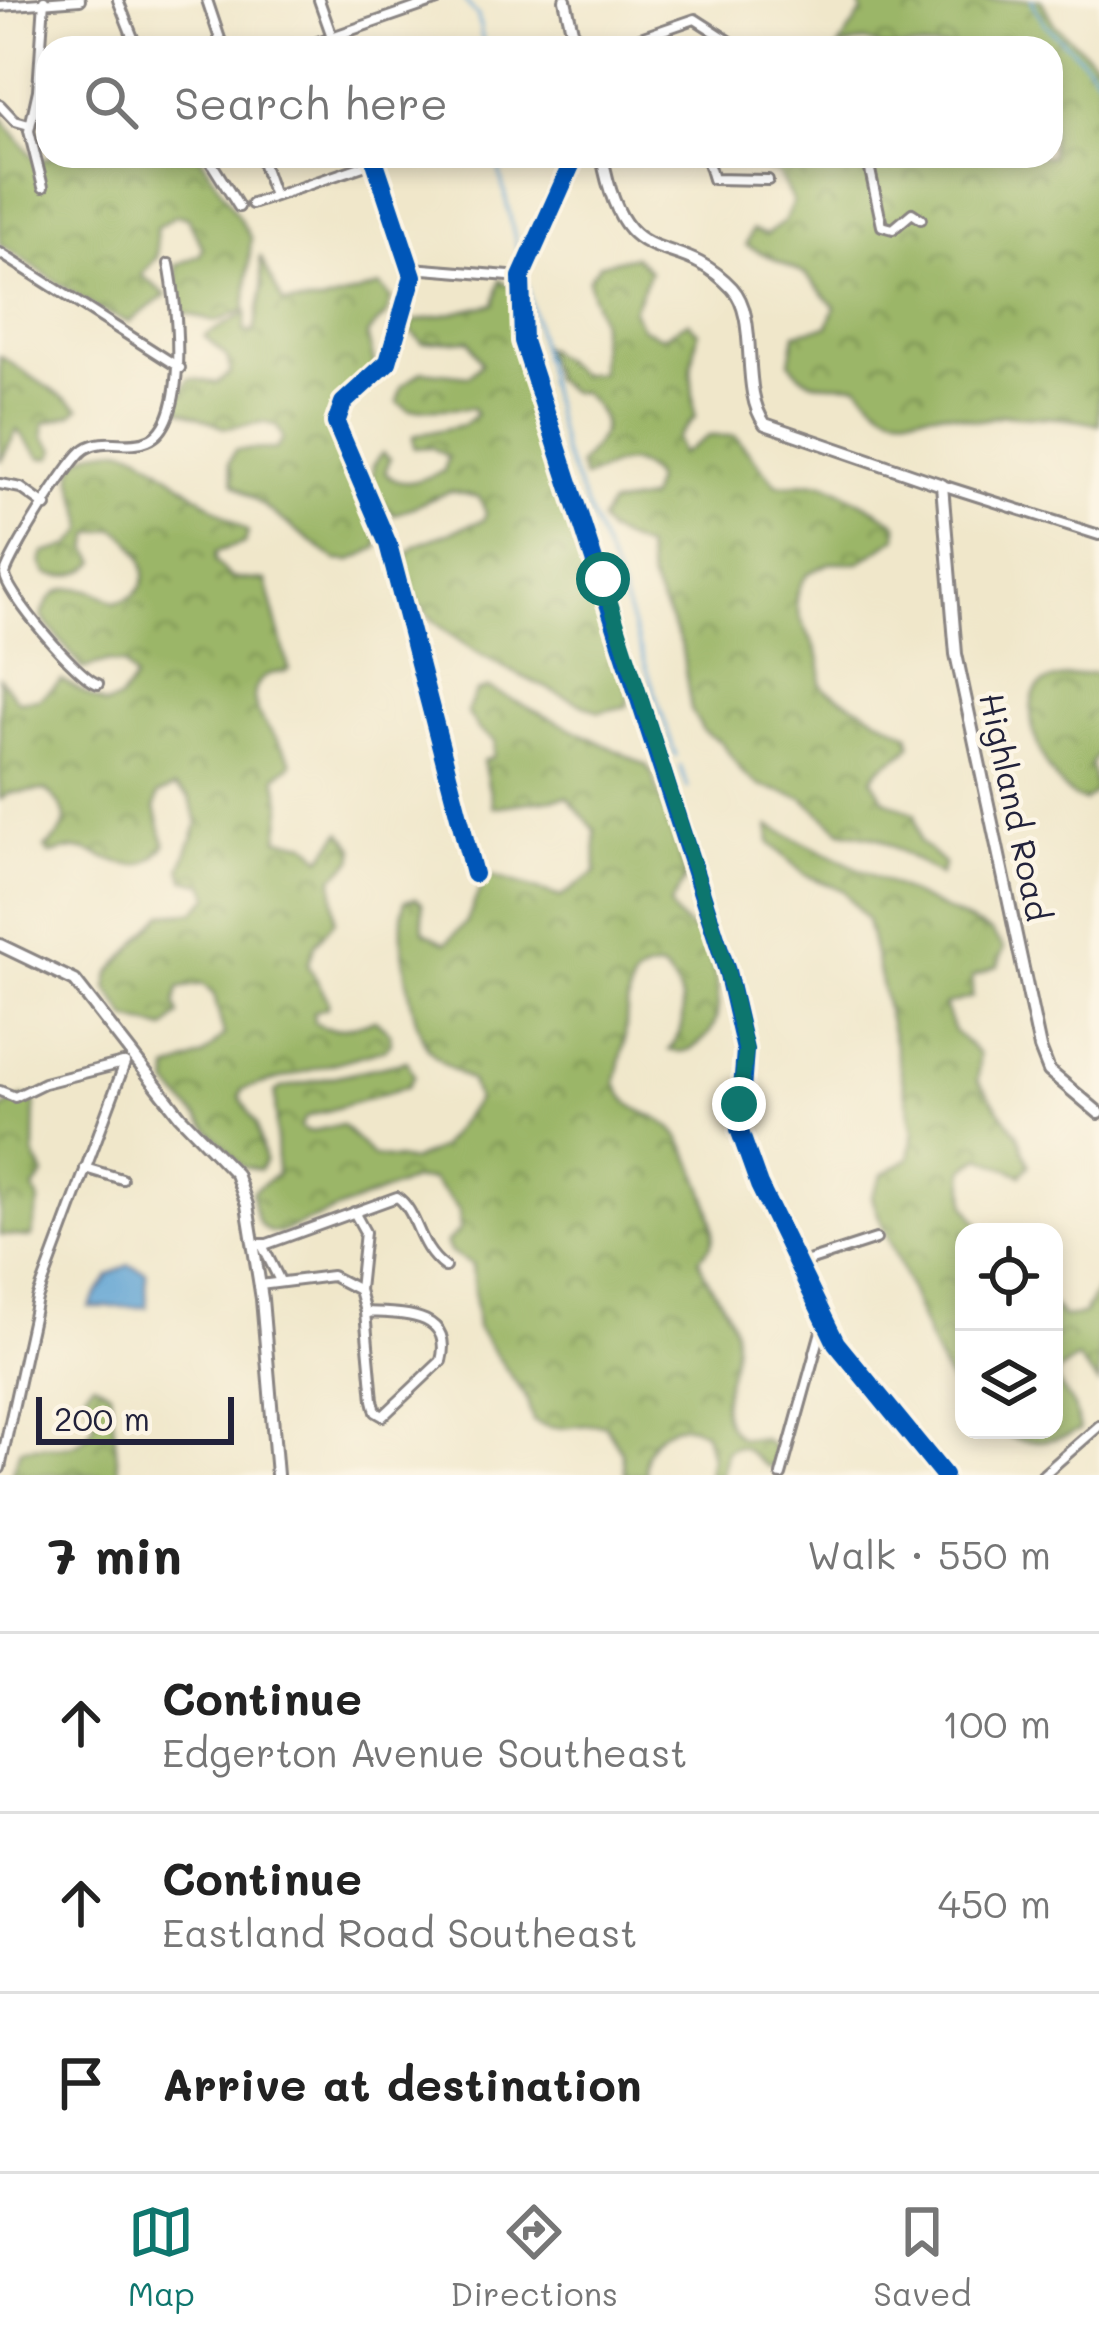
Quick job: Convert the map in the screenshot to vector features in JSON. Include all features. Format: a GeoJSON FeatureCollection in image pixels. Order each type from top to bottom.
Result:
{"type":"FeatureCollection","features":[{"type":"Feature","properties":{"kind":"street"},"geometry":{"type":"LineString","coordinates":[[0,6],[80,0]]}},
{"type":"Feature","properties":{"kind":"street"},"geometry":{"type":"LineString","coordinates":[[118,0],[132,36]]}},
{"type":"Feature","properties":{"kind":"street"},"geometry":{"type":"LineString","coordinates":[[206,0],[219,36]]}},
{"type":"Feature","properties":{"kind":"street"},"geometry":{"type":"LineString","coordinates":[[320,0],[332,36]]}},
{"type":"Feature","properties":{"kind":"street"},"geometry":{"type":"LineString","coordinates":[[335,36],[438,0]]}},
{"type":"Feature","properties":{"kind":"street"},"geometry":{"type":"LineString","coordinates":[[565,0],[573,36]]}},
{"type":"Feature","properties":{"kind":"street"},"geometry":{"type":"LineString","coordinates":[[42,36],[44,1]]}},
{"type":"Feature","properties":{"kind":"street"},"geometry":{"type":"LineString","coordinates":[[647,36],[695,20],[721,36]]}},
{"type":"Feature","properties":{"kind":"street"},"geometry":{"type":"LineString","coordinates":[[36,98],[29,125],[36,156]]}},
{"type":"Feature","properties":{"kind":"street"},"geometry":{"type":"LineString","coordinates":[[0,105],[15,121],[29,125]]}},
{"type":"Feature","properties":{"kind":"street"},"geometry":{"type":"LineString","coordinates":[[39,168],[43,187]]}},
{"type":"Feature","properties":{"kind":"street"},"geometry":{"type":"LineString","coordinates":[[215,168],[239,207]]}},
{"type":"Feature","properties":{"kind":"street"},"geometry":{"type":"LineString","coordinates":[[264,168],[274,196]]}},
{"type":"Feature","properties":{"kind":"street"},"geometry":{"type":"LineString","coordinates":[[252,204],[350,168]]}},
{"type":"Feature","properties":{"kind":"street"},"geometry":{"type":"LineString","coordinates":[[377,168],[412,268],[388,362],[343,403],[336,418],[385,535],[474,874]]}},
{"type":"Feature","properties":{"kind":"street"},"geometry":{"type":"LineString","coordinates":[[570,168],[521,277],[529,371],[705,897],[742,1032],[746,1062],[740,1138],[824,1323],[944,1475]]}},
{"type":"Feature","properties":{"kind":"street"},"geometry":{"type":"LineString","coordinates":[[605,168],[609,195],[622,222],[663,253],[713,274],[737,295],[756,407],[765,424],[1099,535]]}},
{"type":"Feature","properties":{"kind":"street"},"geometry":{"type":"LineString","coordinates":[[710,168],[713,179],[768,181]]}},
{"type":"Feature","properties":{"kind":"street"},"geometry":{"type":"LineString","coordinates":[[870,168],[882,226],[893,229],[912,213],[921,218]]}},
{"type":"Feature","properties":{"kind":"street"},"geometry":{"type":"LineString","coordinates":[[0,253],[181,368]]}},
{"type":"Feature","properties":{"kind":"street"},"geometry":{"type":"LineString","coordinates":[[98,684],[81,676],[7,588],[9,561],[88,447],[154,437],[181,368],[169,264]]}},
{"type":"Feature","properties":{"kind":"street"},"geometry":{"type":"LineString","coordinates":[[412,268],[521,277]]}},
{"type":"Feature","properties":{"kind":"street"},"geometry":{"type":"LineString","coordinates":[[0,484],[21,488],[46,506]]}},
{"type":"Feature","properties":{"kind":"street","name":"Highland Road"},"geometry":{"type":"LineString","coordinates":[[942,485],[956,654],[1040,1048],[1049,1071],[1099,1113]]}},
{"type":"Feature","properties":{"kind":"street"},"geometry":{"type":"LineString","coordinates":[[0,945],[68,975],[130,1059],[236,1174],[258,1245],[280,1281]]}},
{"type":"Feature","properties":{"kind":"street"},"geometry":{"type":"LineString","coordinates":[[0,1091],[15,1097],[44,1082],[130,1059]]}},
{"type":"Feature","properties":{"kind":"street"},"geometry":{"type":"LineString","coordinates":[[0,1468],[32,1315],[130,1059]]}},
{"type":"Feature","properties":{"kind":"street"},"geometry":{"type":"LineString","coordinates":[[85,1168],[122,1179]]}},
{"type":"Feature","properties":{"kind":"street"},"geometry":{"type":"LineString","coordinates":[[258,1245],[394,1197],[402,1199],[422,1244],[445,1267]]}},
{"type":"Feature","properties":{"kind":"street"},"geometry":{"type":"LineString","coordinates":[[354,1212],[365,1232],[359,1289],[373,1400],[376,1412],[383,1416],[441,1361],[443,1350],[434,1325],[424,1317],[365,1312]]}},
{"type":"Feature","properties":{"kind":"street"},"geometry":{"type":"LineString","coordinates":[[796,1265],[876,1239]]}},
{"type":"Feature","properties":{"kind":"street"},"geometry":{"type":"LineString","coordinates":[[258,1245],[278,1475]]}},
{"type":"Feature","properties":{"kind":"street"},"geometry":{"type":"LineString","coordinates":[[260,1285],[338,1276],[359,1289]]}},
{"type":"Feature","properties":{"kind":"street"},"geometry":{"type":"LineString","coordinates":[[781,1475],[824,1323]]}},
{"type":"Feature","properties":{"kind":"street"},"geometry":{"type":"LineString","coordinates":[[1043,1475],[1099,1426]]}},
{"type":"Feature","properties":{"kind":"green space"},"geometry":{"type":"Polygon","coordinates":[[[859,0],[1041,0],[1054,24],[1099,65],[1099,425],[1005,415],[978,420],[945,412],[894,414],[858,385],[811,381],[790,362],[795,333],[828,326],[835,307],[806,275],[746,245],[752,230],[766,235],[784,222],[793,202],[778,173],[766,168],[1063,168],[1063,36],[846,36],[862,12],[859,0]]]}},
{"type":"Feature","properties":{"kind":"green space"},"geometry":{"type":"Polygon","coordinates":[[[0,116],[36,161],[36,168],[207,168],[251,238],[245,310],[215,322],[181,312],[176,265],[200,255],[203,248],[188,218],[176,215],[156,228],[157,257],[141,275],[166,295],[129,322],[99,310],[0,244],[0,116]]]}},
{"type":"Feature","properties":{"kind":"green space"},"geometry":{"type":"Polygon","coordinates":[[[260,256],[283,303],[321,303],[380,286],[391,298],[387,314],[367,334],[375,367],[331,412],[333,436],[379,540],[377,548],[350,561],[336,560],[234,484],[229,463],[235,450],[276,449],[283,438],[277,426],[264,422],[225,428],[174,407],[189,378],[216,383],[231,373],[227,357],[205,336],[246,313],[244,332],[254,332],[262,289],[260,256]]]}},
{"type":"Feature","properties":{"kind":"green space"},"geometry":{"type":"Polygon","coordinates":[[[635,256],[650,271],[633,310],[642,328],[662,337],[688,322],[698,332],[691,370],[695,417],[677,438],[681,454],[709,436],[735,436],[776,484],[823,483],[897,524],[897,537],[859,563],[830,563],[809,573],[797,601],[818,653],[825,689],[908,734],[911,745],[872,779],[884,799],[915,814],[920,842],[944,864],[940,875],[879,838],[841,831],[803,798],[760,786],[742,772],[721,742],[703,731],[691,710],[681,643],[651,581],[645,548],[608,532],[600,521],[610,505],[649,499],[655,480],[630,462],[584,478],[579,465],[600,437],[603,422],[582,392],[571,392],[554,380],[542,346],[580,375],[600,373],[600,320],[588,280],[600,264],[635,256]]]}},
{"type":"Feature","properties":{"kind":"green space"},"geometry":{"type":"Polygon","coordinates":[[[500,280],[513,287],[525,388],[629,694],[627,706],[599,712],[544,687],[475,651],[420,606],[407,580],[408,553],[416,545],[483,520],[486,513],[479,497],[450,491],[394,515],[372,489],[373,466],[382,453],[390,459],[385,472],[398,481],[413,482],[444,471],[448,457],[431,447],[414,448],[413,436],[463,425],[476,415],[473,408],[409,410],[397,402],[402,386],[422,371],[469,376],[482,363],[469,340],[423,343],[411,331],[412,322],[494,304],[500,280]]]}},
{"type":"Feature","properties":{"kind":"green space"},"geometry":{"type":"Polygon","coordinates":[[[0,356],[79,408],[72,415],[44,423],[44,437],[55,449],[52,457],[41,458],[17,430],[0,462],[0,356]]]}},
{"type":"Feature","properties":{"kind":"green space"},"geometry":{"type":"Polygon","coordinates":[[[121,448],[139,453],[248,532],[245,543],[216,552],[215,561],[231,578],[266,581],[289,669],[263,678],[254,700],[292,764],[276,776],[282,808],[278,839],[306,843],[322,858],[341,832],[355,848],[353,860],[333,877],[335,921],[315,944],[308,965],[328,1000],[328,1007],[313,1012],[314,1022],[336,1029],[375,1020],[390,1033],[391,1043],[385,1049],[243,1089],[240,1097],[256,1124],[265,1161],[259,1170],[243,1167],[169,1086],[169,1070],[203,1056],[224,1035],[214,995],[203,984],[179,988],[175,1003],[179,1015],[165,1029],[128,1019],[107,988],[110,973],[163,914],[194,912],[210,896],[204,884],[185,880],[181,868],[198,823],[189,797],[175,787],[158,794],[155,808],[165,845],[154,857],[132,865],[76,849],[49,854],[45,848],[65,820],[46,790],[9,793],[0,800],[0,678],[18,701],[39,699],[62,680],[105,705],[120,700],[135,679],[124,664],[109,661],[83,669],[42,617],[54,595],[63,590],[83,589],[115,603],[139,590],[144,569],[141,558],[115,529],[92,533],[88,549],[97,561],[81,572],[52,575],[41,562],[44,553],[70,546],[84,531],[73,479],[81,458],[121,448]]]}},
{"type":"Feature","properties":{"kind":"green space"},"geometry":{"type":"Polygon","coordinates":[[[1099,674],[1099,752],[1091,764],[1096,791],[1085,801],[1071,795],[1047,766],[1031,708],[1044,683],[1099,674]]]}},
{"type":"Feature","properties":{"kind":"green space"},"geometry":{"type":"Polygon","coordinates":[[[488,688],[646,765],[653,776],[686,877],[670,905],[707,951],[716,977],[718,1005],[716,1019],[703,1040],[687,1050],[669,1050],[680,1029],[680,996],[660,968],[639,975],[629,991],[616,1083],[635,1108],[672,1129],[702,1184],[713,1233],[699,1259],[730,1317],[735,1338],[725,1416],[740,1438],[763,1439],[774,1447],[775,1464],[769,1467],[739,1447],[726,1451],[722,1475],[708,1475],[711,1457],[705,1433],[682,1426],[654,1441],[646,1475],[625,1475],[622,1452],[605,1425],[560,1428],[533,1421],[526,1397],[477,1328],[472,1265],[451,1253],[446,1243],[460,1230],[459,1210],[432,1180],[412,1180],[279,1233],[265,1229],[257,1219],[252,1192],[277,1174],[275,1092],[281,1088],[407,1061],[414,1076],[407,1087],[306,1117],[300,1127],[307,1132],[342,1125],[373,1156],[411,1161],[440,1148],[477,1100],[471,1081],[435,1056],[420,1033],[403,952],[405,901],[416,898],[422,903],[423,931],[446,943],[466,923],[486,874],[561,897],[596,872],[595,830],[567,797],[493,807],[483,761],[493,757],[495,741],[479,730],[467,712],[476,692],[488,688]]]}},
{"type":"Feature","properties":{"kind":"green space"},"geometry":{"type":"Polygon","coordinates":[[[769,826],[991,932],[1004,948],[998,966],[972,977],[972,997],[944,1005],[954,1031],[979,1054],[978,1081],[1018,1135],[1029,1165],[1021,1175],[981,1157],[964,1169],[966,1205],[978,1223],[955,1223],[955,1389],[937,1357],[872,1197],[882,1175],[909,1158],[914,1131],[867,920],[843,890],[805,875],[770,843],[769,826]]]}},
{"type":"Feature","properties":{"kind":"green space"},"geometry":{"type":"Polygon","coordinates":[[[23,1097],[35,1103],[34,1155],[44,1175],[34,1188],[39,1202],[31,1237],[0,1235],[0,1110],[23,1097]]]}},
{"type":"Feature","properties":{"kind":"green space"},"geometry":{"type":"Polygon","coordinates":[[[1099,1286],[1099,1384],[1077,1358],[1063,1368],[1063,1317],[1083,1315],[1099,1286]]]}},
{"type":"Feature","properties":{"kind":"green space"},"geometry":{"type":"Polygon","coordinates":[[[93,1382],[110,1391],[119,1475],[11,1475],[20,1449],[63,1447],[88,1434],[95,1422],[85,1392],[93,1382]]]}},
{"type":"Feature","properties":{"kind":"green space"},"geometry":{"type":"Polygon","coordinates":[[[1063,1390],[1074,1407],[1080,1430],[1063,1435],[1063,1390]]]}},
{"type":"Feature","properties":{"kind":"water"},"geometry":{"type":"Polygon","coordinates":[[[129,1265],[146,1272],[147,1307],[89,1307],[108,1276],[129,1265]]]}},
{"type":"Feature","properties":{"kind":"waterway"},"geometry":{"type":"LineString","coordinates":[[464,0],[478,16],[482,36]]}},
{"type":"Feature","properties":{"kind":"waterway"},"geometry":{"type":"LineString","coordinates":[[1032,0],[1058,36]]}},
{"type":"Feature","properties":{"kind":"waterway"},"geometry":{"type":"LineString","coordinates":[[1063,40],[1099,80]]}},
{"type":"Feature","properties":{"kind":"waterway"},"geometry":{"type":"LineString","coordinates":[[499,168],[519,256]]}},
{"type":"Feature","properties":{"kind":"waterway"},"geometry":{"type":"LineString","coordinates":[[527,285],[563,451],[617,579],[676,756]]}},
{"type":"Feature","properties":{"kind":"waterway"},"geometry":{"type":"LineString","coordinates":[[680,766],[688,788]]}},
{"type":"Feature","properties":{"kind":"cycle path"},"geometry":{"type":"LineString","coordinates":[[377,168],[413,276],[388,362],[343,403],[336,423],[388,544],[474,874]]}},
{"type":"Feature","properties":{"kind":"cycle path"},"geometry":{"type":"LineString","coordinates":[[570,168],[521,277],[523,341],[727,971],[745,1050],[739,1129],[759,1185],[836,1343],[944,1475]]}},
{"type":"Feature","properties":{"kind":"route"},"geometry":{"type":"LineString","coordinates":[[603,579],[727,971],[746,1050],[739,1104]]}}]}
